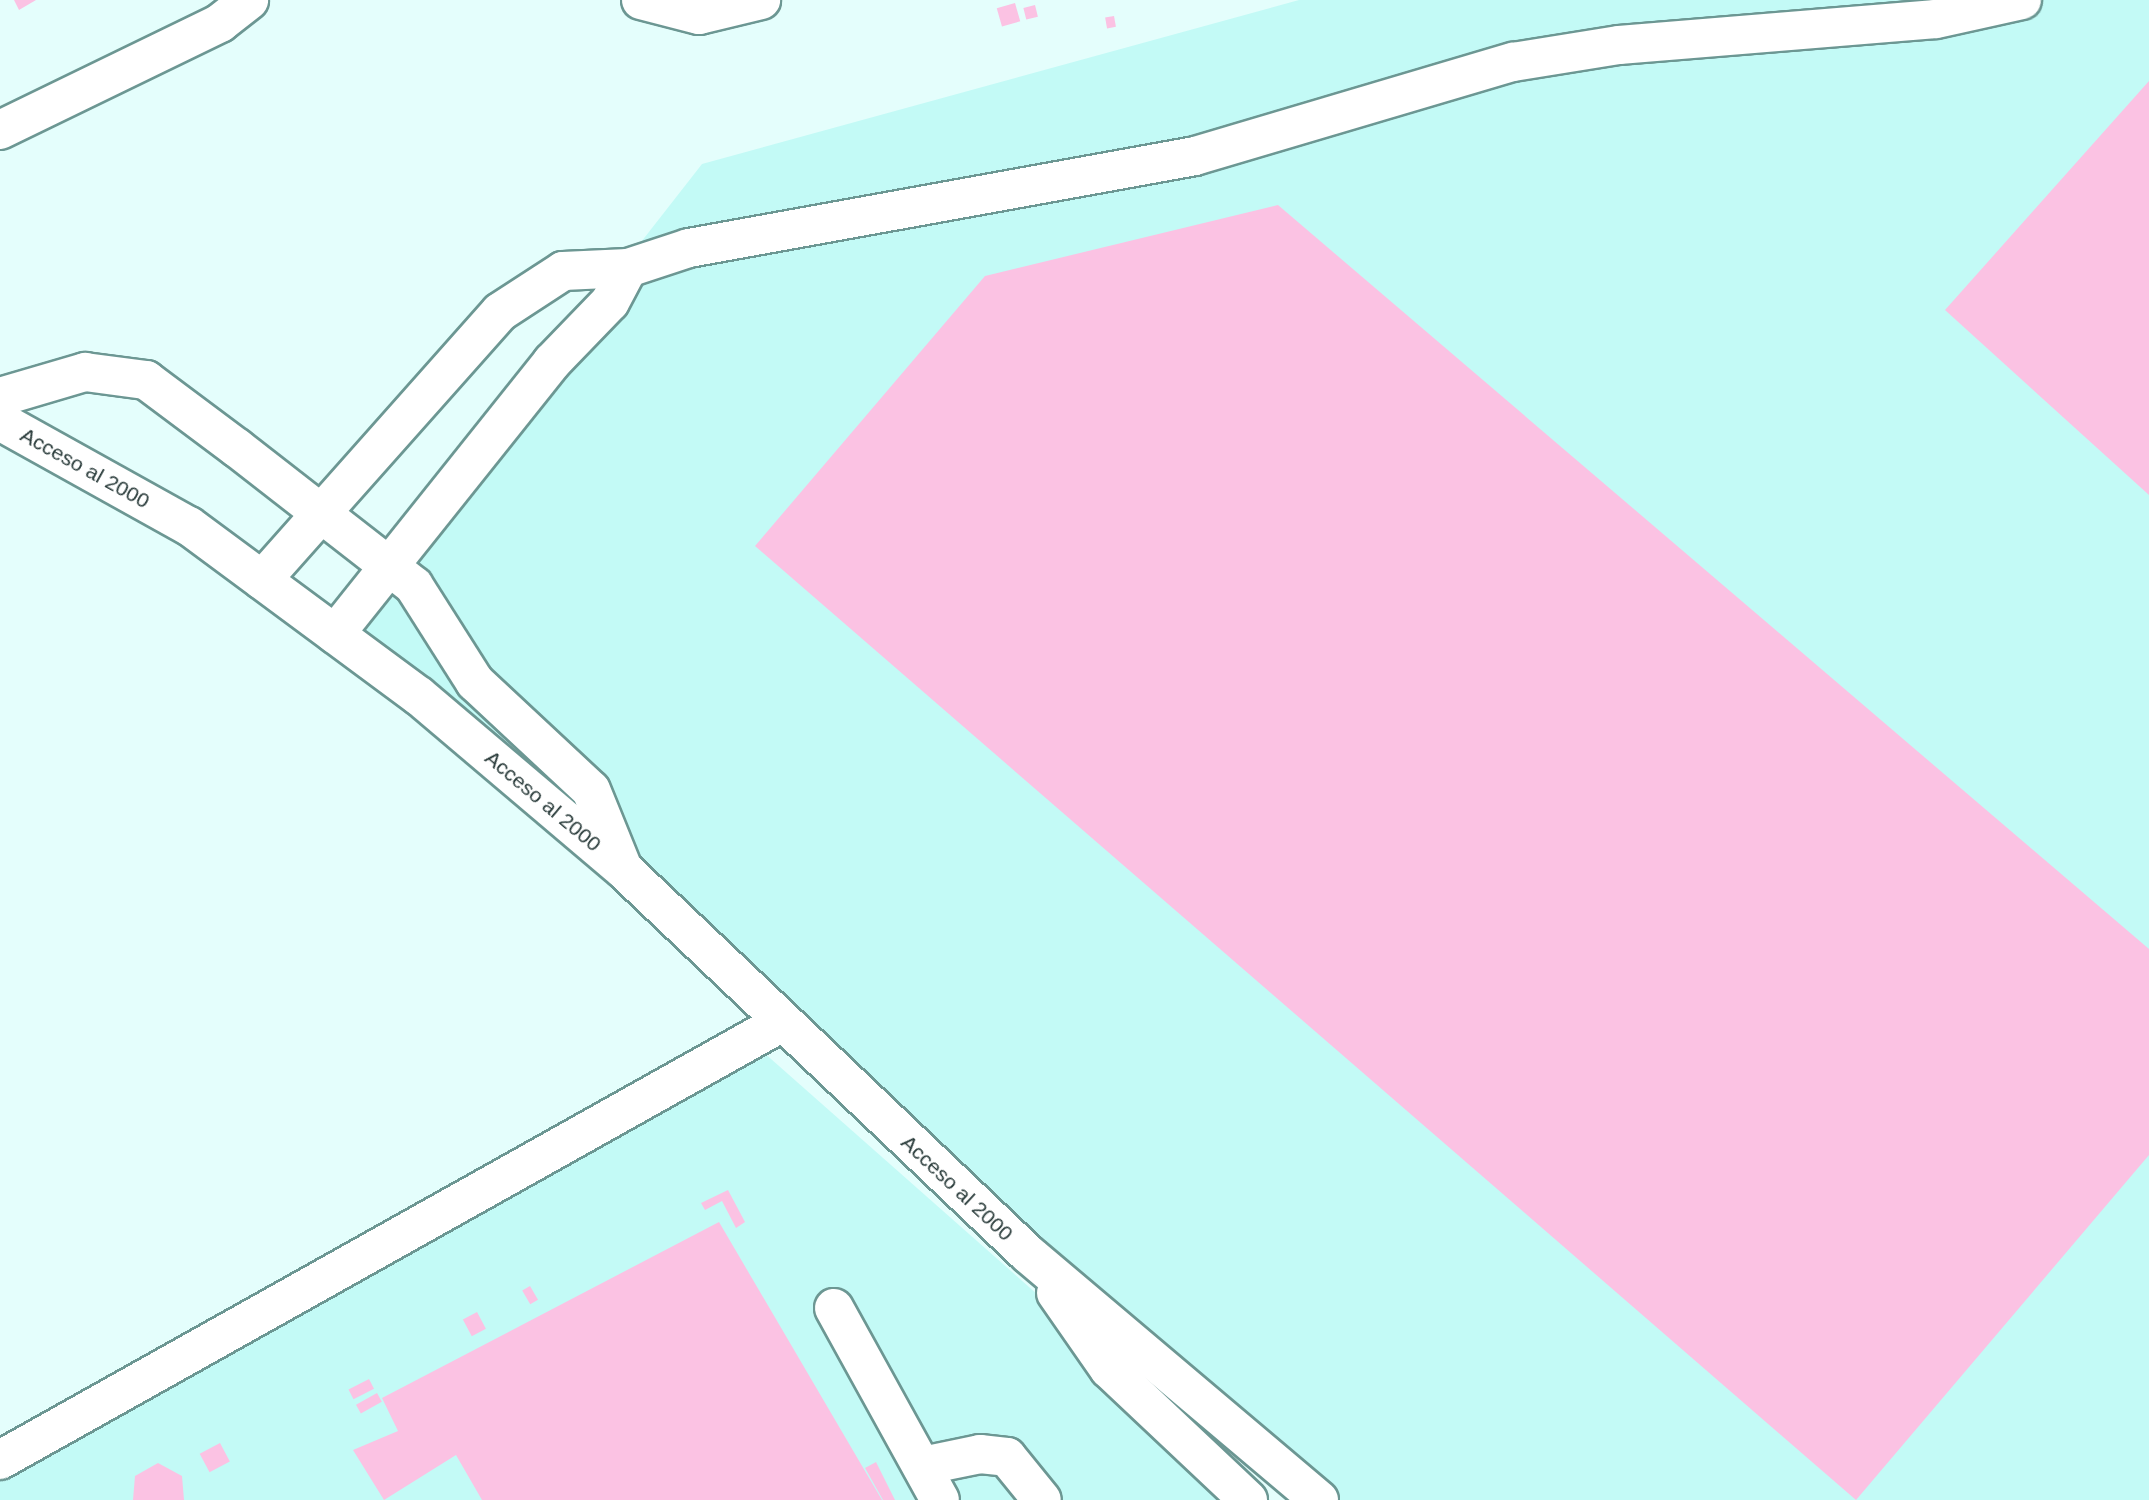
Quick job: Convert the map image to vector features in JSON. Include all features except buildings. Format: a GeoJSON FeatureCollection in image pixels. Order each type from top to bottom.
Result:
{"type":"FeatureCollection","features":[{"type":"Feature","properties":{"kind":"street"},"geometry":{"type":"LineString","coordinates":[[0,130],[220,23],[249,0]]}},
{"type":"Feature","properties":{"kind":"street"},"geometry":{"type":"LineString","coordinates":[[641,0],[699,15],[761,0]]}},
{"type":"Feature","properties":{"kind":"street"},"geometry":{"type":"LineString","coordinates":[[262,580],[500,312],[563,271],[628,268],[689,248],[1195,156],[1513,62],[1619,45],[1936,19],[2022,0]]}},
{"type":"Feature","properties":{"kind":"street"},"geometry":{"type":"LineString","coordinates":[[335,634],[552,362],[610,302],[628,268]]}},
{"type":"Feature","properties":{"kind":"street"},"geometry":{"type":"LineString","coordinates":[[0,397],[85,372],[146,380],[414,586],[475,682],[591,790],[623,869]]}},
{"type":"Feature","properties":{"kind":"street","name":"Acceso al 2000"},"geometry":{"type":"LineString","coordinates":[[0,421],[189,526],[419,696],[623,869],[779,1024],[1028,1254],[1319,1500]]}},
{"type":"Feature","properties":{"kind":"street"},"geometry":{"type":"LineString","coordinates":[[0,1460],[779,1024]]}},
{"type":"Feature","properties":{"kind":"street","name":"Acceso al 2000"},"geometry":{"type":"LineString","coordinates":[[1028,1254],[1109,1369],[1248,1500]]}},
{"type":"Feature","properties":{"kind":"street"},"geometry":{"type":"LineString","coordinates":[[834,1308],[940,1500]]}},
{"type":"Feature","properties":{"kind":"street"},"geometry":{"type":"LineString","coordinates":[[922,1466],[980,1454],[1007,1457],[1042,1500]]}},
{"type":"Feature","properties":{"kind":"shaded area"},"geometry":{"type":"Polygon","coordinates":[[[1299,0],[2149,0],[2149,1500],[1310,1500],[335,634],[702,164],[1299,0]]]}},
{"type":"Feature","properties":{"kind":"shaded area"},"geometry":{"type":"Polygon","coordinates":[[[744,1035],[1270,1500],[0,1500],[0,1466],[744,1035]]]}}]}
